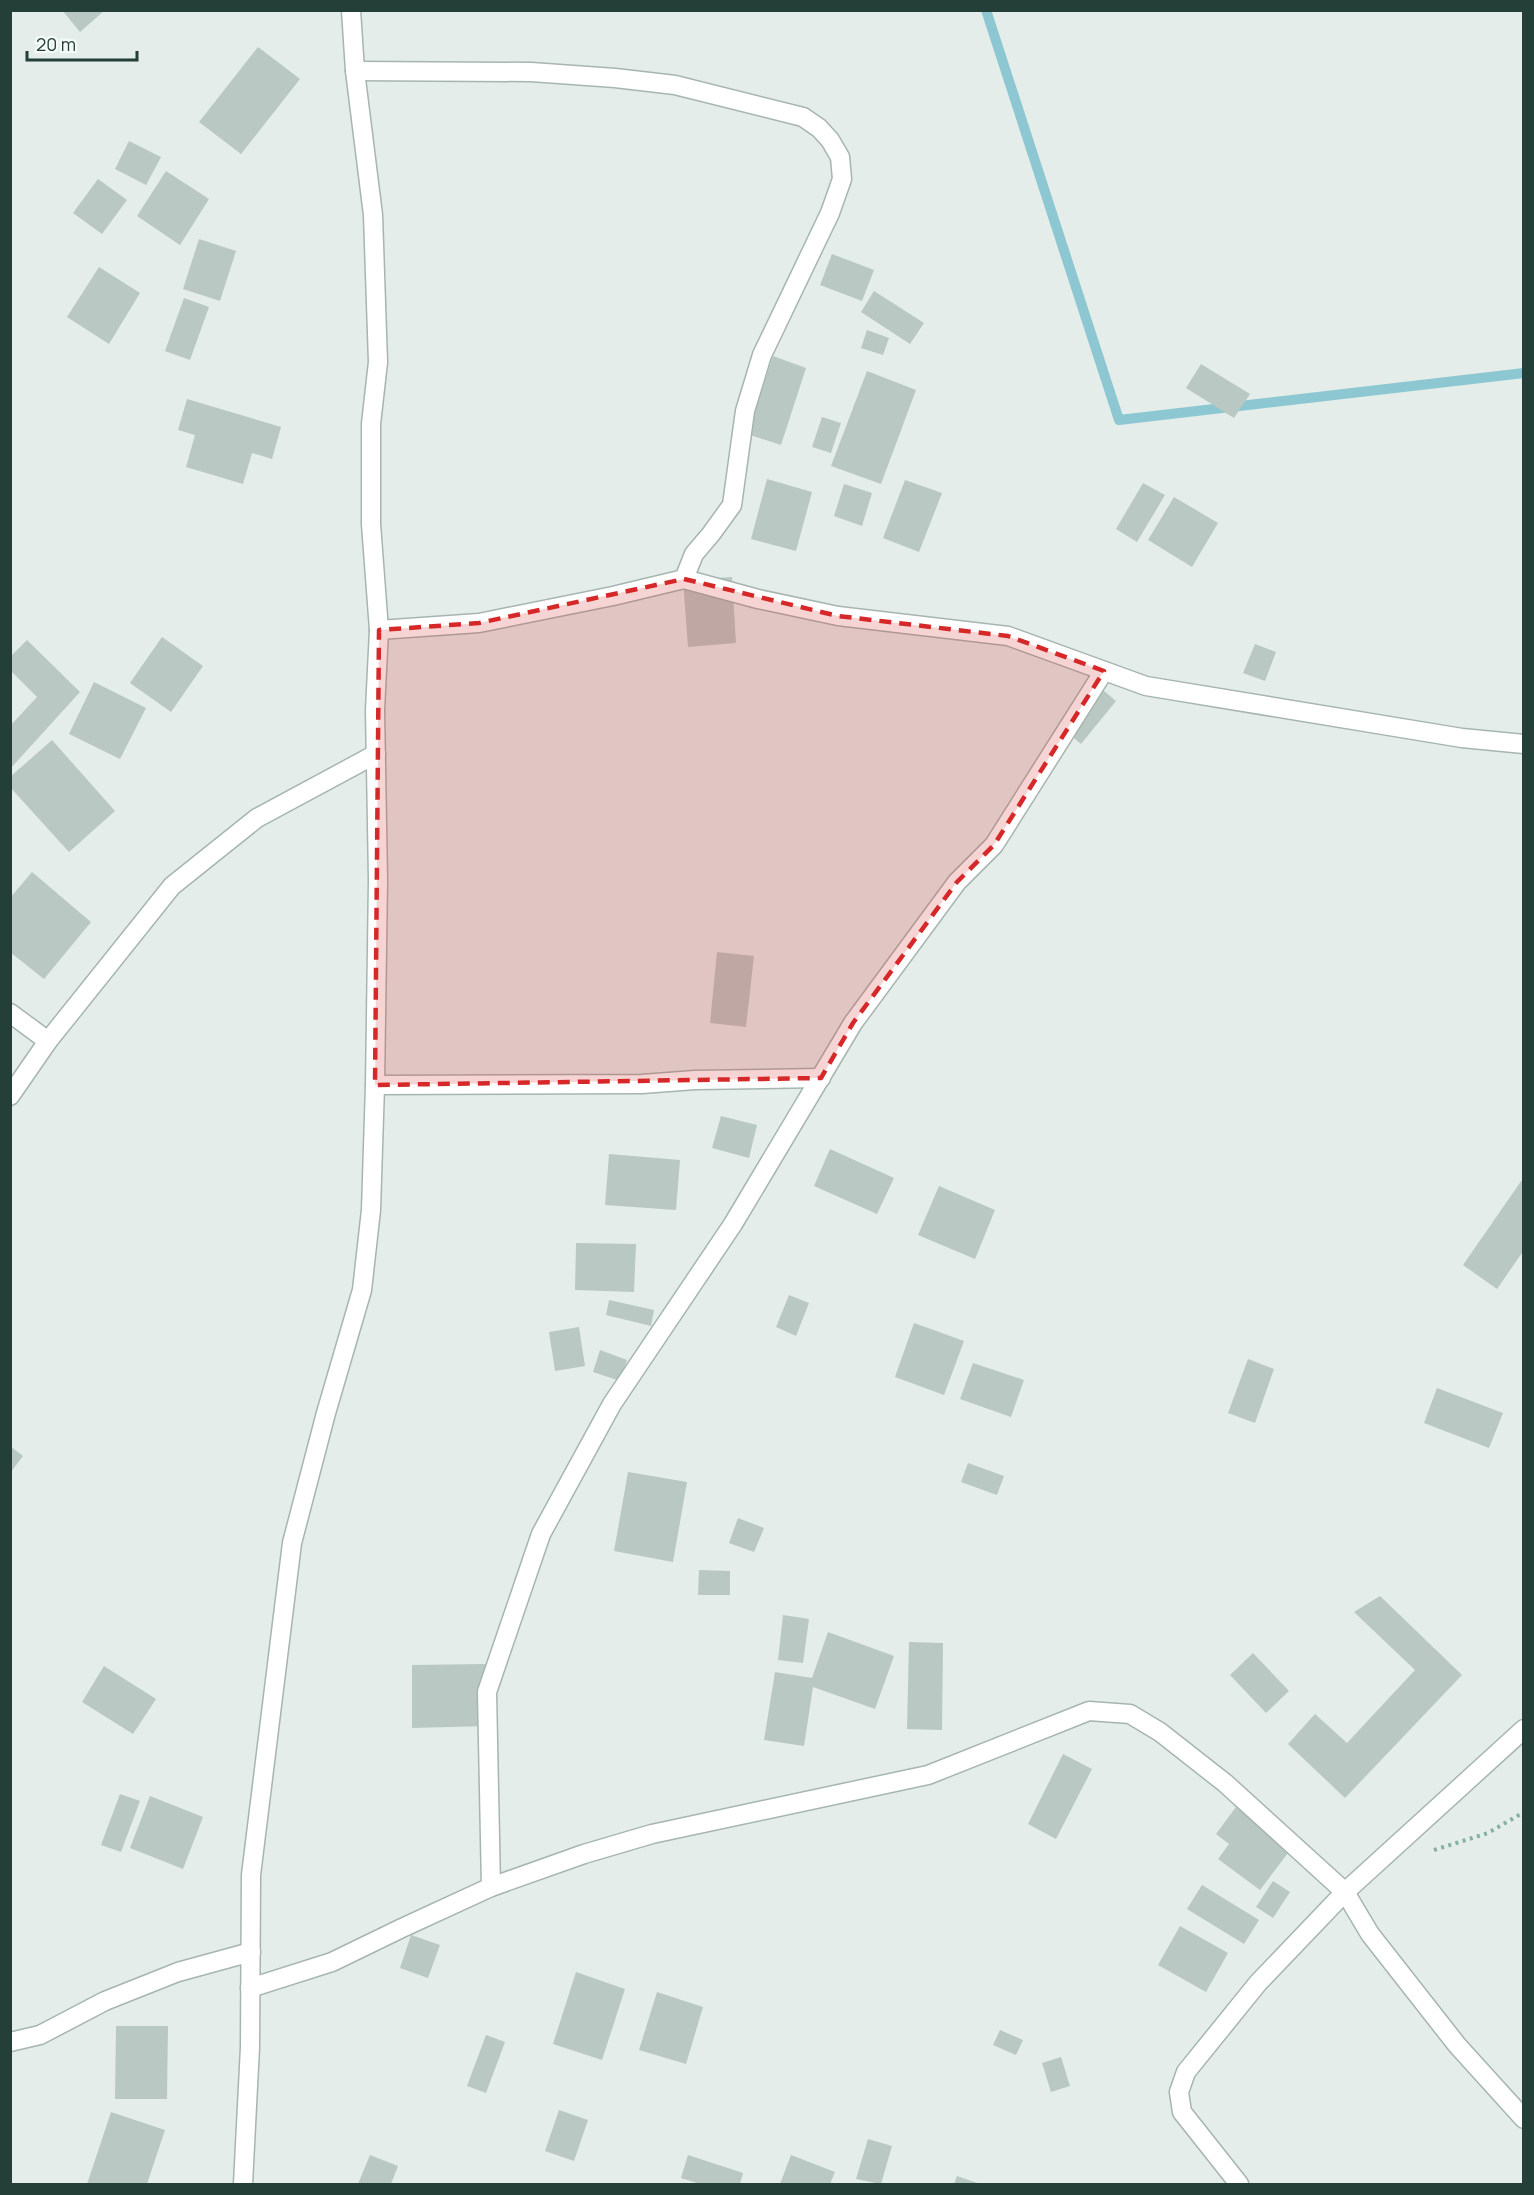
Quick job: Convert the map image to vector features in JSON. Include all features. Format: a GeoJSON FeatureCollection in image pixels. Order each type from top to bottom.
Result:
{"type":"FeatureCollection","features":[{"type":"Feature","properties":{"kind":"street"},"geometry":{"type":"LineString","coordinates":[[243,2184],[250,2047],[251,1875],[292,1543],[326,1413],[362,1290],[371,1210],[378,880],[375,710],[378,630],[371,524],[371,424],[378,362],[373,215],[355,71],[351,10]]}},
{"type":"Feature","properties":{"kind":"street"},"geometry":{"type":"LineString","coordinates":[[355,71],[531,72],[675,85],[803,117],[819,128],[830,140],[840,157],[842,180],[830,213],[762,354],[745,411],[732,505],[694,554],[684,579]]}},
{"type":"Feature","properties":{"kind":"street"},"geometry":{"type":"LineString","coordinates":[[378,630],[479,623],[614,596],[684,579],[758,599],[838,616],[1008,636],[1146,686],[1462,738],[1524,744]]}},
{"type":"Feature","properties":{"kind":"street"},"geometry":{"type":"LineString","coordinates":[[491,1887],[487,1692],[541,1534],[612,1404],[733,1224],[873,995],[957,882],[994,845],[1104,671]]}},
{"type":"Feature","properties":{"kind":"street"},"geometry":{"type":"LineString","coordinates":[[10,1096],[48,1041],[172,886],[256,818],[376,754]]}},
{"type":"Feature","properties":{"kind":"street"},"geometry":{"type":"LineString","coordinates":[[10,1013],[48,1041]]}},
{"type":"Feature","properties":{"kind":"street"},"geometry":{"type":"LineString","coordinates":[[375,1085],[642,1084],[695,1080],[821,1078]]}},
{"type":"Feature","properties":{"kind":"street"},"geometry":{"type":"LineString","coordinates":[[250,1988],[332,1962],[491,1887],[584,1854],[652,1834],[928,1774],[1089,1711],[1130,1714],[1160,1732],[1225,1783],[1345,1892],[1370,1934],[1450,2036],[1524,2119]]}},
{"type":"Feature","properties":{"kind":"street"},"geometry":{"type":"LineString","coordinates":[[1239,2184],[1182,2112],[1179,2092],[1186,2072],[1258,1983],[1345,1892],[1524,1729]]}},
{"type":"Feature","properties":{"kind":"street"},"geometry":{"type":"LineString","coordinates":[[10,2042],[40,2035],[105,2001],[178,1972],[251,1952]]}},
{"type":"Feature","properties":{"kind":"path"},"geometry":{"type":"LineString","coordinates":[[1385,1856],[1418,1856],[1488,1833],[1524,1812]]}},
{"type":"Feature","properties":{"kind":"highlighted area"},"geometry":{"type":"Polygon","coordinates":[[[684,579],[838,616],[1008,636],[1104,671],[994,845],[957,882],[853,1023],[821,1078],[375,1085],[379,630],[479,623],[684,579]]]}},
{"type":"Feature","properties":{"kind":"building"},"geometry":{"type":"Polygon","coordinates":[[[62,10],[105,10],[80,32],[62,10]]]}},
{"type":"Feature","properties":{"kind":"building"},"geometry":{"type":"Polygon","coordinates":[[[258,47],[300,79],[241,154],[199,122],[258,47]]]}},
{"type":"Feature","properties":{"kind":"building"},"geometry":{"type":"Polygon","coordinates":[[[129,141],[161,157],[146,185],[115,169],[129,141]]]}},
{"type":"Feature","properties":{"kind":"building"},"geometry":{"type":"Polygon","coordinates":[[[166,171],[209,199],[180,245],[137,216],[166,171]]]}},
{"type":"Feature","properties":{"kind":"building"},"geometry":{"type":"Polygon","coordinates":[[[98,179],[127,200],[102,234],[73,213],[98,179]]]}},
{"type":"Feature","properties":{"kind":"building"},"geometry":{"type":"Polygon","coordinates":[[[199,239],[236,251],[220,301],[183,289],[199,239]]]}},
{"type":"Feature","properties":{"kind":"building"},"geometry":{"type":"Polygon","coordinates":[[[832,254],[874,270],[862,301],[820,285],[832,254]]]}},
{"type":"Feature","properties":{"kind":"building"},"geometry":{"type":"Polygon","coordinates":[[[99,267],[140,293],[109,344],[67,317],[99,267]]]}},
{"type":"Feature","properties":{"kind":"building"},"geometry":{"type":"Polygon","coordinates":[[[874,291],[924,323],[910,344],[861,312],[874,291]]]}},
{"type":"Feature","properties":{"kind":"building"},"geometry":{"type":"Polygon","coordinates":[[[184,298],[209,307],[190,360],[165,351],[184,298]]]}},
{"type":"Feature","properties":{"kind":"building"},"geometry":{"type":"Polygon","coordinates":[[[867,330],[889,338],[883,355],[861,348],[867,330]]]}},
{"type":"Feature","properties":{"kind":"building"},"geometry":{"type":"Polygon","coordinates":[[[773,356],[806,368],[781,445],[747,434],[773,356]]]}},
{"type":"Feature","properties":{"kind":"building"},"geometry":{"type":"Polygon","coordinates":[[[1201,364],[1250,394],[1234,418],[1186,388],[1201,364]]]}},
{"type":"Feature","properties":{"kind":"building"},"geometry":{"type":"Polygon","coordinates":[[[867,371],[916,390],[881,484],[831,466],[867,371]]]}},
{"type":"Feature","properties":{"kind":"building"},"geometry":{"type":"Polygon","coordinates":[[[187,399],[281,427],[272,459],[252,453],[243,484],[186,467],[195,435],[178,430],[187,399]]]}},
{"type":"Feature","properties":{"kind":"building"},"geometry":{"type":"Polygon","coordinates":[[[822,417],[841,423],[831,453],[812,447],[822,417]]]}},
{"type":"Feature","properties":{"kind":"building"},"geometry":{"type":"Polygon","coordinates":[[[767,479],[812,492],[796,551],[751,539],[767,479]]]}},
{"type":"Feature","properties":{"kind":"building"},"geometry":{"type":"Polygon","coordinates":[[[905,480],[942,493],[919,552],[883,538],[905,480]]]}},
{"type":"Feature","properties":{"kind":"building"},"geometry":{"type":"Polygon","coordinates":[[[1143,483],[1165,495],[1137,542],[1116,529],[1143,483]]]}},
{"type":"Feature","properties":{"kind":"building"},"geometry":{"type":"Polygon","coordinates":[[[844,484],[872,493],[862,526],[834,516],[844,484]]]}},
{"type":"Feature","properties":{"kind":"building"},"geometry":{"type":"Polygon","coordinates":[[[1174,497],[1218,523],[1192,567],[1148,540],[1174,497]]]}},
{"type":"Feature","properties":{"kind":"building"},"geometry":{"type":"Polygon","coordinates":[[[732,577],[736,643],[688,647],[683,580],[732,577]]]}},
{"type":"Feature","properties":{"kind":"building"},"geometry":{"type":"Polygon","coordinates":[[[162,637],[203,666],[171,712],[130,683],[162,637]]]}},
{"type":"Feature","properties":{"kind":"building"},"geometry":{"type":"Polygon","coordinates":[[[27,640],[80,692],[10,769],[10,726],[37,697],[10,670],[10,657],[27,640]]]}},
{"type":"Feature","properties":{"kind":"building"},"geometry":{"type":"Polygon","coordinates":[[[1255,644],[1276,652],[1265,681],[1243,673],[1255,644]]]}},
{"type":"Feature","properties":{"kind":"building"},"geometry":{"type":"Polygon","coordinates":[[[94,682],[146,708],[120,759],[69,734],[94,682]]]}},
{"type":"Feature","properties":{"kind":"building"},"geometry":{"type":"Polygon","coordinates":[[[1097,685],[1116,701],[1081,744],[1062,728],[1097,685]]]}},
{"type":"Feature","properties":{"kind":"building"},"geometry":{"type":"Polygon","coordinates":[[[52,740],[115,811],[69,852],[10,787],[10,777],[52,740]]]}},
{"type":"Feature","properties":{"kind":"building"},"geometry":{"type":"Polygon","coordinates":[[[32,872],[91,922],[44,979],[10,952],[10,898],[32,872]]]}},
{"type":"Feature","properties":{"kind":"building"},"geometry":{"type":"Polygon","coordinates":[[[717,952],[754,956],[746,1027],[710,1023],[717,952]]]}},
{"type":"Feature","properties":{"kind":"building"},"geometry":{"type":"Polygon","coordinates":[[[721,1116],[757,1125],[749,1158],[712,1148],[721,1116]]]}},
{"type":"Feature","properties":{"kind":"building"},"geometry":{"type":"Polygon","coordinates":[[[830,1149],[894,1178],[877,1214],[814,1186],[830,1149]]]}},
{"type":"Feature","properties":{"kind":"building"},"geometry":{"type":"Polygon","coordinates":[[[609,1154],[680,1160],[676,1210],[605,1205],[609,1154]]]}},
{"type":"Feature","properties":{"kind":"building"},"geometry":{"type":"Polygon","coordinates":[[[1524,1177],[1524,1250],[1497,1289],[1463,1265],[1524,1177]]]}},
{"type":"Feature","properties":{"kind":"building"},"geometry":{"type":"Polygon","coordinates":[[[939,1186],[995,1210],[975,1259],[918,1235],[939,1186]]]}},
{"type":"Feature","properties":{"kind":"building"},"geometry":{"type":"Polygon","coordinates":[[[576,1243],[636,1244],[634,1292],[575,1290],[576,1243]]]}},
{"type":"Feature","properties":{"kind":"building"},"geometry":{"type":"Polygon","coordinates":[[[789,1295],[809,1303],[796,1336],[776,1327],[789,1295]]]}},
{"type":"Feature","properties":{"kind":"building"},"geometry":{"type":"Polygon","coordinates":[[[609,1300],[654,1310],[651,1326],[606,1315],[609,1300]]]}},
{"type":"Feature","properties":{"kind":"building"},"geometry":{"type":"Polygon","coordinates":[[[914,1323],[964,1341],[944,1395],[895,1377],[914,1323]]]}},
{"type":"Feature","properties":{"kind":"building"},"geometry":{"type":"Polygon","coordinates":[[[579,1327],[585,1366],[555,1371],[549,1332],[579,1327]]]}},
{"type":"Feature","properties":{"kind":"building"},"geometry":{"type":"Polygon","coordinates":[[[600,1350],[627,1360],[620,1381],[593,1372],[600,1350]]]}},
{"type":"Feature","properties":{"kind":"building"},"geometry":{"type":"Polygon","coordinates":[[[1248,1359],[1274,1369],[1255,1423],[1228,1413],[1248,1359]]]}},
{"type":"Feature","properties":{"kind":"building"},"geometry":{"type":"Polygon","coordinates":[[[973,1363],[1024,1380],[1011,1417],[960,1399],[973,1363]]]}},
{"type":"Feature","properties":{"kind":"building"},"geometry":{"type":"Polygon","coordinates":[[[1437,1388],[1503,1413],[1489,1448],[1424,1423],[1437,1388]]]}},
{"type":"Feature","properties":{"kind":"building"},"geometry":{"type":"Polygon","coordinates":[[[10,1446],[23,1456],[10,1473],[10,1446]]]}},
{"type":"Feature","properties":{"kind":"building"},"geometry":{"type":"Polygon","coordinates":[[[968,1463],[1004,1476],[997,1495],[961,1482],[968,1463]]]}},
{"type":"Feature","properties":{"kind":"building"},"geometry":{"type":"Polygon","coordinates":[[[628,1472],[687,1482],[673,1562],[614,1551],[628,1472]]]}},
{"type":"Feature","properties":{"kind":"building"},"geometry":{"type":"Polygon","coordinates":[[[738,1518],[764,1528],[754,1552],[729,1543],[738,1518]]]}},
{"type":"Feature","properties":{"kind":"building"},"geometry":{"type":"Polygon","coordinates":[[[699,1570],[730,1571],[730,1595],[698,1595],[699,1570]]]}},
{"type":"Feature","properties":{"kind":"building"},"geometry":{"type":"Polygon","coordinates":[[[1380,1596],[1462,1675],[1345,1798],[1288,1744],[1315,1714],[1347,1743],[1415,1670],[1354,1612],[1380,1596]]]}},
{"type":"Feature","properties":{"kind":"building"},"geometry":{"type":"Polygon","coordinates":[[[783,1615],[809,1619],[803,1663],[778,1660],[783,1615]]]}},
{"type":"Feature","properties":{"kind":"building"},"geometry":{"type":"Polygon","coordinates":[[[828,1632],[894,1656],[875,1709],[813,1687],[804,1746],[764,1740],[775,1672],[812,1678],[828,1632]]]}},
{"type":"Feature","properties":{"kind":"building"},"geometry":{"type":"Polygon","coordinates":[[[909,1642],[943,1643],[942,1730],[907,1729],[909,1642]]]}},
{"type":"Feature","properties":{"kind":"building"},"geometry":{"type":"Polygon","coordinates":[[[1253,1653],[1289,1691],[1266,1713],[1230,1675],[1253,1653]]]}},
{"type":"Feature","properties":{"kind":"building"},"geometry":{"type":"Polygon","coordinates":[[[485,1664],[487,1726],[412,1728],[412,1665],[485,1664]]]}},
{"type":"Feature","properties":{"kind":"building"},"geometry":{"type":"Polygon","coordinates":[[[104,1666],[156,1699],[133,1734],[82,1702],[104,1666]]]}},
{"type":"Feature","properties":{"kind":"building"},"geometry":{"type":"Polygon","coordinates":[[[1063,1754],[1092,1769],[1056,1839],[1028,1824],[1063,1754]]]}},
{"type":"Feature","properties":{"kind":"building"},"geometry":{"type":"Polygon","coordinates":[[[120,1794],[140,1801],[121,1852],[101,1845],[120,1794]]]}},
{"type":"Feature","properties":{"kind":"building"},"geometry":{"type":"Polygon","coordinates":[[[150,1796],[203,1817],[183,1869],[130,1848],[150,1796]]]}},
{"type":"Feature","properties":{"kind":"building"},"geometry":{"type":"Polygon","coordinates":[[[1236,1807],[1291,1849],[1260,1890],[1218,1859],[1229,1844],[1216,1834],[1236,1807]]]}},
{"type":"Feature","properties":{"kind":"building"},"geometry":{"type":"Polygon","coordinates":[[[1273,1881],[1290,1892],[1273,1918],[1256,1907],[1273,1881]]]}},
{"type":"Feature","properties":{"kind":"building"},"geometry":{"type":"Polygon","coordinates":[[[1202,1885],[1259,1920],[1244,1944],[1187,1909],[1202,1885]]]}},
{"type":"Feature","properties":{"kind":"building"},"geometry":{"type":"Polygon","coordinates":[[[1180,1926],[1228,1953],[1206,1992],[1158,1965],[1180,1926]]]}},
{"type":"Feature","properties":{"kind":"building"},"geometry":{"type":"Polygon","coordinates":[[[411,1935],[440,1945],[428,1978],[400,1968],[411,1935]]]}},
{"type":"Feature","properties":{"kind":"building"},"geometry":{"type":"Polygon","coordinates":[[[576,1972],[625,1989],[602,2060],[553,2044],[576,1972]]]}},
{"type":"Feature","properties":{"kind":"building"},"geometry":{"type":"Polygon","coordinates":[[[657,1992],[703,2007],[686,2064],[639,2050],[657,1992]]]}},
{"type":"Feature","properties":{"kind":"building"},"geometry":{"type":"Polygon","coordinates":[[[116,2026],[168,2026],[167,2099],[115,2099],[116,2026]]]}},
{"type":"Feature","properties":{"kind":"building"},"geometry":{"type":"Polygon","coordinates":[[[1000,2030],[1023,2040],[1016,2055],[993,2045],[1000,2030]]]}},
{"type":"Feature","properties":{"kind":"building"},"geometry":{"type":"Polygon","coordinates":[[[486,2035],[505,2042],[486,2093],[467,2086],[486,2035]]]}},
{"type":"Feature","properties":{"kind":"building"},"geometry":{"type":"Polygon","coordinates":[[[1061,2057],[1070,2086],[1051,2092],[1042,2063],[1061,2057]]]}},
{"type":"Feature","properties":{"kind":"building"},"geometry":{"type":"Polygon","coordinates":[[[559,2110],[588,2120],[574,2161],[545,2151],[559,2110]]]}},
{"type":"Feature","properties":{"kind":"building"},"geometry":{"type":"Polygon","coordinates":[[[111,2112],[165,2130],[147,2184],[87,2184],[111,2112]]]}},
{"type":"Feature","properties":{"kind":"building"},"geometry":{"type":"Polygon","coordinates":[[[868,2139],[892,2146],[881,2184],[856,2179],[868,2139]]]}},
{"type":"Feature","properties":{"kind":"building"},"geometry":{"type":"Polygon","coordinates":[[[370,2155],[398,2166],[391,2184],[358,2184],[370,2155]]]}},
{"type":"Feature","properties":{"kind":"building"},"geometry":{"type":"Polygon","coordinates":[[[688,2155],[743,2173],[740,2184],[700,2184],[681,2178],[688,2155]]]}},
{"type":"Feature","properties":{"kind":"building"},"geometry":{"type":"Polygon","coordinates":[[[791,2155],[835,2172],[830,2184],[780,2184],[791,2155]]]}},
{"type":"Feature","properties":{"kind":"building"},"geometry":{"type":"Polygon","coordinates":[[[957,2176],[980,2184],[954,2184],[957,2176]]]}},
{"type":"Feature","properties":{"kind":"waterway"},"geometry":{"type":"LineString","coordinates":[[986,10],[1119,420],[1524,373]]}}]}
